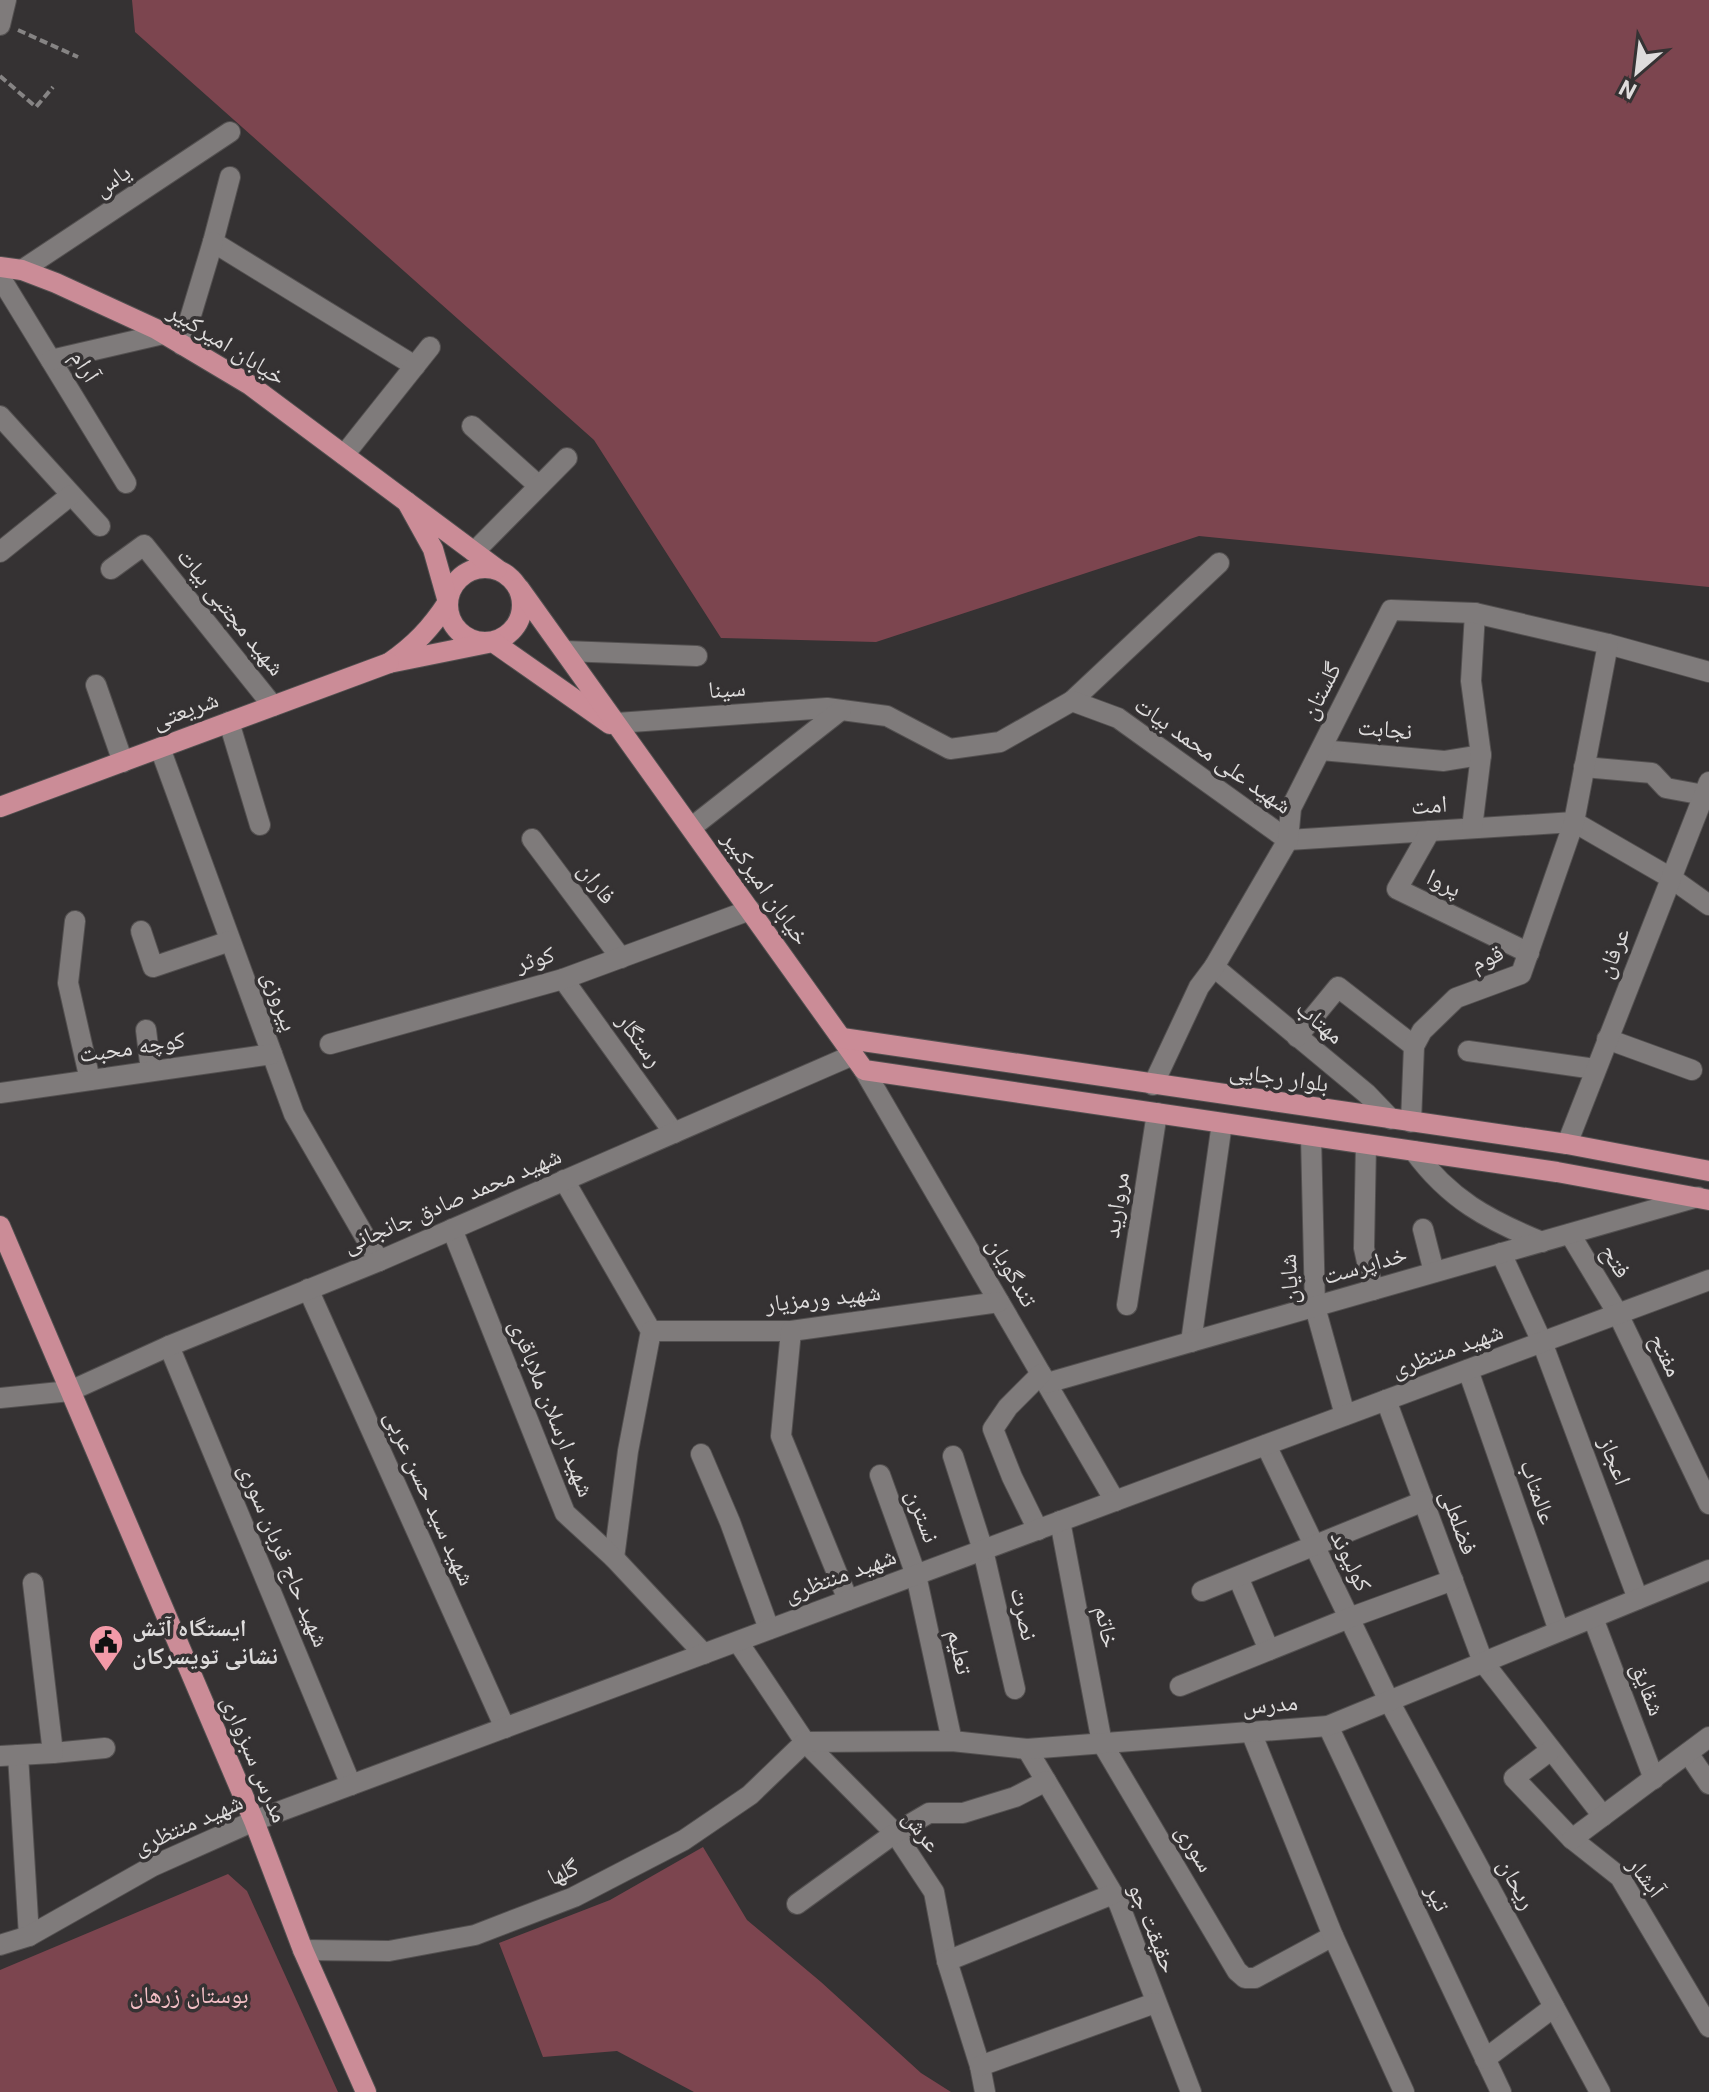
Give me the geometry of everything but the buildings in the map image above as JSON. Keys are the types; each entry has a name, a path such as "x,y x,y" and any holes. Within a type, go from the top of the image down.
{"main road":[{"name":"خیابان امیرکبیر","path":"0,267 22,270 56,283 163,334 250,385 497,569"},
{"path":"407,502 433,549 451,621 464,636 493,642 622,729"},
{"path":"478,568 497,569 519,588 523,607 517,626 510,633 493,642 389,663 413,647 433,626 460,576 478,568"},
{"name":"خیابان امیرکبیر","path":"519,588 853,1054"},
{"name":"شریعتی","path":"0,807 389,663"},
{"path":"853,1054 1157,1113 1605,1180 1704,1198"},
{"name":"بلوار رجایی","path":"853,1054 1153,1085 1567,1144 1709,1171"},
{"path":"1605,1180 1612,1152"},
{"name":"مدرس سبزواری","path":"0,1226 254,1821 303,1950 366,2092"}],"street":[{"path":"1,24 6,0"},
{"name":"یاس","path":"22,270 230,132"},
{"path":"182,345 230,177"},
{"path":"213,242 415,366"},
{"name":"آرام","path":"0,277 126,483"},
{"path":"51,360 163,334"},
{"path":"344,455 430,347"},
{"path":"0,416 100,526"},
{"path":"472,426 539,486"},
{"path":"474,552 567,458"},
{"path":"0,552 71,495"},
{"name":"شهید مجتبی بیات","path":"111,569 144,545 273,706"},
{"path":"692,827 841,710 887,716 950,749 1000,742 1072,701 1219,563"},
{"name":"گلستان","path":"1153,1085 1199,987 1214,967 1288,840 1291,808 1391,610 1475,613 1608,644 1709,672"},
{"path":"1472,828 1481,755 1471,681 1475,613"},
{"path":"1608,644 1574,822 1671,878 1709,905"},
{"path":"565,651 697,656"},
{"path":"96,685 123,762"},
{"name":"شهید علی محمد بیات","path":"1072,701 1118,718 1288,840"},
{"name":"سینا","path":"622,729 827,708 841,710"},
{"path":"229,722 260,825"},
{"name":"پیروزی","path":"160,748 294,1114 379,1261"},
{"name":"نجابت","path":"1321,750 1444,761 1481,755"},
{"path":"1584,767 1652,773 1666,788 1706,789"},
{"name":"عرفان","path":"1567,1144 1706,789"},
{"name":"امت","path":"1288,840 1574,822"},
{"name":"قوم","path":"1414,1046 1422,1031 1456,998 1521,974 1574,822"},
{"name":"پروا","path":"1430,831 1397,889 1529,953"},
{"name":"فاران","path":"532,839 621,958"},
{"name":"کوثر","path":"330,1044 563,979 750,910"},
{"path":"75,921 68,983 90,1080"},
{"path":"141,931 153,967 230,941"},
{"name":"مهتاب","path":"1214,967 1401,1121"},
{"name":"رستگار","path":"563,979 674,1133"},
{"path":"1297,1037 1338,987 1414,1046 1401,1121"},
{"path":"146,1030 151,1071"},
{"path":"1607,1039 1692,1070"},
{"path":"1468,1051 1595,1069"},
{"name":"کوچه محبت","path":"0,1093 272,1054"},
{"name":"شهید محمد صادق جانجانی","path":"0,1398 70,1391 169,1346 379,1261 853,1054"},
{"name":"تندگویان","path":"853,1054 1115,1501"},
{"name":"مروارید","path":"1127,1305 1157,1113"},
{"path":"1191,1342 1222,1123"},
{"name":"شایان","path":"1311,1136 1315,1307 1345,1415"},
{"path":"1366,1144 1364,1248 1373,1290"},
{"path":"1414,1151 1432,1176 1466,1205 1498,1224 1542,1242"},
{"path":"564,1180 651,1331 628,1451 614,1558"},
{"name":"خداپرست","path":"1044,1378 1191,1342 1704,1198"},
{"name":"شهید ارسلان ملاباقری","path":"452,1229 565,1513 614,1558 704,1654"},
{"path":"1423,1229 1434,1272"},
{"name":"فتح","path":"1570,1234 1618,1314"},
{"name":"اعجاز","path":"1501,1253 1542,1342 1638,1599"},
{"name":"شهید منتظری","path":"0,1945 29,1936 153,1866 254,1821 1709,1280"},
{"name":"شهید سید حسن عربی","path":"308,1289 505,1728"},
{"name":"شهید ورمزیار","path":"651,1331 791,1331 999,1302"},
{"name":"مفتح","path":"1618,1314 1709,1504"},
{"path":"791,1331 781,1436 848,1600"},
{"name":"شهید حاج قربان سوری","path":"169,1346 351,1785"},
{"name":"عالمتاب","path":"1468,1370 1559,1631"},
{"path":"1038,1530 993,1429 1008,1407 1044,1378"},
{"name":"فضلعلی","path":"1386,1400 1483,1662 1603,1816"},
{"name":"کولیوند","path":"1266,1445 1389,1701"},
{"path":"701,1454 730,1522 769,1629"},
{"path":"953,1456 983,1550"},
{"name":"نسترن","path":"880,1475 916,1575"},
{"path":"1202,1591 1424,1501"},
{"name":"خاتم","path":"1060,1521 1102,1743"},
{"name":"نصرت","path":"983,1550 1015,1689"},
{"name":"مدرس","path":"805,1742 952,1741 1027,1749 1328,1726 1708,1571"},
{"name":"تعلیم","path":"916,1575 952,1741"},
{"path":"1238,1577 1269,1650"},
{"path":"1180,1686 1453,1580"},
{"path":"33,1583 53,1753"},
{"name":"شقایق","path":"1593,1618 1654,1779"},
{"name":"عرش","path":"738,1642 805,1742 895,1833 934,1892 947,1961 980,2066 985,2092"},
{"name":"ریحان","path":"1389,1701 1600,2092"},
{"name":"تیر","path":"1328,1726 1501,2092"},
{"path":"1251,1732 1333,1936 1404,2092"},
{"path":"1572,1839 1709,1737"},
{"name":"گلها","path":"303,1950 389,1951 475,1935 574,1897 695,1833 750,1795 805,1742"},
{"name":"سوری","path":"1102,1743 1237,1971 1245,1978 1255,1978 1333,1936"},
{"path":"29,1936 9,1755 105,1748"},
{"name":"حقیقت جو","path":"1027,1749 1113,1894 1191,2092"},
{"name":"آبشار","path":"1551,1750 1514,1778 1572,1839 1620,1877 1709,2027"},
{"path":"1688,1753 1709,1784"},
{"path":"797,1904 895,1833 929,1813 963,1813 1015,1797 1046,1781"},
{"path":"947,1961 1113,1894"},
{"path":"980,2066 1155,2003"},
{"path":"1485,2059 1554,2007"}],"path":[{"path":"1,24 78,57"},
{"path":"0,76 36,107 53,87"}],"green space":[{"path":"132,0 1709,0 1709,587 1199,536 876,642 721,638 594,440 135,32"},
{"path":"703,1847 747,1920 921,2073 951,2092 694,2092 617,2051 543,2057 499,1943 610,1900"},
{"name":"بوستان زرهان","path":"228,1874 247,1891 338,2092 0,2092 0,1970"}],"place":[{"name":"ایستگاه آتش نشانی تویسرکان","path":"106,1673"}]}
